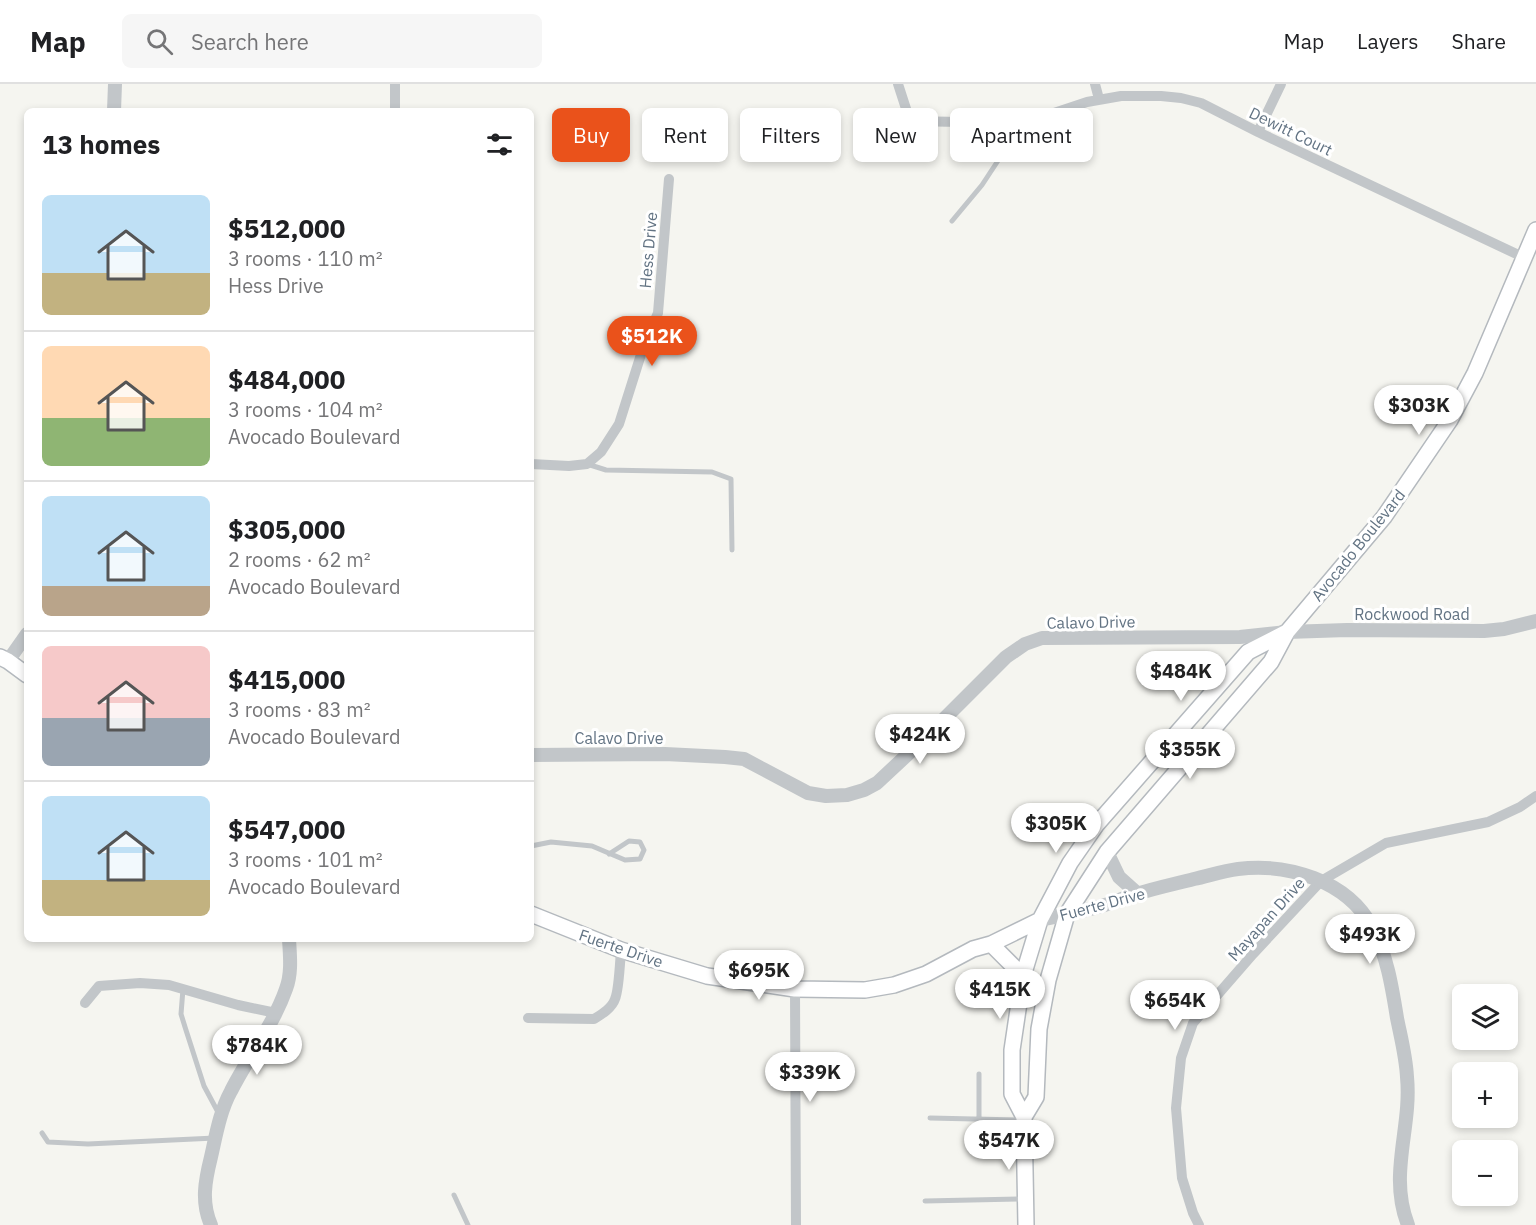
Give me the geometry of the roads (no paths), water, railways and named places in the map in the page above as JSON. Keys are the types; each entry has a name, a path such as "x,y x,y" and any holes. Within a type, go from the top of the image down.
{"main road":[{"name":"Avocado Boulevard","path":"1024,1119 1036,1097 1039,1029 1048,980 1067,914 1107,852 1271,662 1287,632 1384,517 1450,420 1475,374 1536,230"},
{"name":"Avocado Boulevard","path":"1026,1225 1024,1119 1012,1094 1012,1050 1023,976 1040,920 1070,863 1102,818 1248,652 1287,632"},
{"path":"4,659 24,673"},
{"name":"Fuerte Drive","path":"534,915 621,950 707,976 795,989 865,990 894,985 927,974 973,948 991,944 1040,920"},
{"path":"991,944 1023,976"}],"street":[{"path":"114,108 115,84"},
{"path":"395,84 395,108"},
{"name":"Dewitt Court","path":"898,84 910,121 950,122"},
{"path":"1095,84 1100,99"},
{"path":"1258,132 1281,84"},
{"name":"Dewitt Court","path":"1069,108 1100,99 1141,95 1201,103 1525,258"},
{"name":"Hess Drive","path":"588,464 601,452 619,424 644,345 657,313 669,179"},
{"path":"534,464 569,466 588,464"},
{"name":"Rockwood Road","path":"1287,632 1484,631 1504,629 1536,621"},
{"name":"Calavo Drive","path":"534,755 665,754 744,759 808,793 826,796 847,795 877,783 1006,657 1025,644 1042,638 1240,637 1287,632"},
{"path":"4,659 24,637"},
{"name":"Mayapan Drive","path":"1199,1225 1182,1178 1176,1108 1180,1058 1193,1023 1321,881 1386,843 1488,822 1520,807 1536,796"},
{"path":"1107,852 1119,877 1137,894"},
{"name":"Fuerte Drive","path":"1040,920 1094,908 1137,894 1227,871 1255,868 1274,868 1311,876 1336,889 1349,899 1372,926 1389,972 1407,1077 1407,1110 1399,1174 1402,1205 1408,1225"},
{"path":"211,1225 207,1216 205,1188 215,1138 230,1093 276,1013 287,988 291,966 289,942"},
{"path":"528,1018 594,1019 602,1015 616,998 621,950"},
{"path":"85,1003 99,986 140,983 169,985 238,1005 276,1013"},
{"path":"795,989 796,1221"}],"lane":[{"path":"952,221 982,185 997,162"},
{"path":"588,464 606,470 712,472 731,479 732,550"},
{"path":"534,845 551,842 591,846 609,854 625,860 640,859 644,850 640,842 629,841 609,854"},
{"path":"183,989 181,1014 204,1086 221,1118"},
{"path":"979,1074 979,1118"},
{"path":"930,1118 1024,1119"},
{"path":"42,1133 48,1142 88,1144 215,1138"},
{"path":"454,1195 468,1225"},
{"path":"925,1201 1025,1199"}]}
